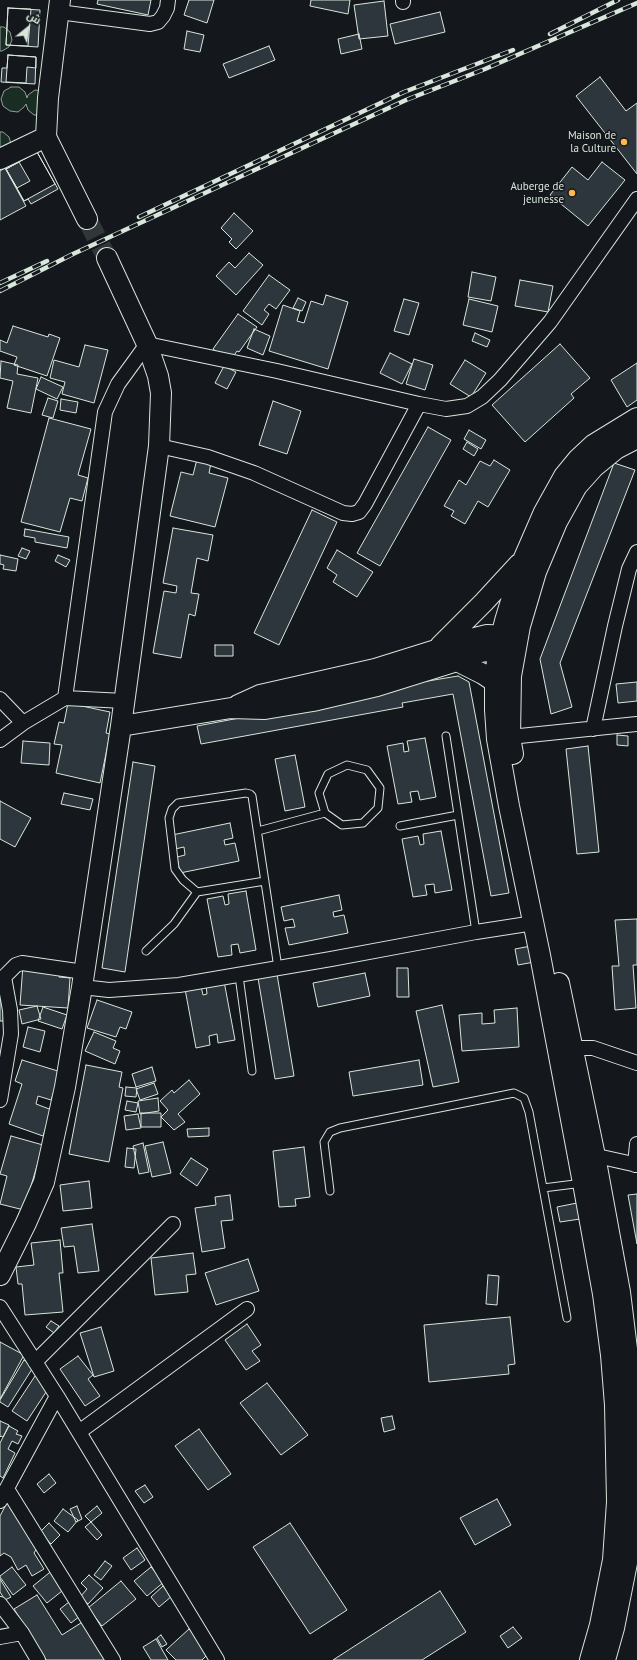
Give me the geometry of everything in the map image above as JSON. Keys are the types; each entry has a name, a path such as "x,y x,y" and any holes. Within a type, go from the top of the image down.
{"main road":[{"path":"59,6 48,98 46,137 87,219"},
{"path":"0,159 46,137"},
{"path":"0,1274 6,1250 44,1182 65,1087 83,980 121,726 159,446 162,393 158,376 148,344 107,258"},
{"path":"605,1660 617,1502 615,1404 611,1355 603,1294 583,1183 586,1153 573,1048 526,826 510,737 508,642 524,558 544,512 564,476 573,464 593,445 637,418"},
{"path":"590,1660 607,1626 627,1563 632,1504 633,1381 620,1292 586,1153 508,806 497,739 495,710 496,682 508,642 556,522 576,486 594,467 616,449 637,438"},
{"path":"435,650 484,602 524,558"},
{"path":"231,708 260,695 375,669 471,639 487,636 508,642"},
{"path":"121,726 231,708 265,709 313,701 377,686 457,661 508,642"},
{"path":"457,661 484,674 496,682"}],"street":[{"path":"59,6 150,24 158,22 163,16 167,8 168,0"},
{"path":"65,698 105,412 118,384 148,344 277,371 419,404 446,409 467,406 482,397 500,380 550,322 637,199"},
{"path":"159,446 208,457 254,472 343,513 352,514 359,512 365,504 419,404"},
{"path":"593,728 615,626 629,570 637,552"},
{"path":"0,740 23,723 65,698 124,701"},
{"path":"0,699 23,723"},
{"path":"510,737 637,724"},
{"path":"0,1100 11,1034 10,1010 2,978 22,963 83,980 108,990 147,988 239,976 476,932 534,923"},
{"path":"573,1048 593,1048 637,1063"},
{"path":"586,1153 636,1165 637,1144"},
{"path":"35,1362 173,1224"},
{"path":"0,1307 57,1396 217,1660"},
{"path":"79,1432 247,1309"},
{"path":"57,1396 3,1495 113,1660"},
{"path":"0,1604 22,1633 38,1660"},
{"path":"0,1638 22,1633"}],"lane":[{"path":"446,736 476,932"},
{"path":"347,765 367,770 380,788 378,808 363,824 342,825 325,813 319,793 328,774 347,765"},
{"path":"197,892 183,880 175,869 170,818 172,809 178,803 246,793 252,796 278,968"},
{"path":"258,831 325,813"},
{"path":"400,826 458,815"},
{"path":"146,951 174,924 197,892 265,881"},
{"path":"239,976 252,1071"},
{"path":"330,1191 324,1142 330,1132 340,1128 514,1093 524,1098 529,1112 568,1318"},
{"path":"543,1188 583,1183"}],"green space":[{"path":"0,27 4,27 10,32 12,40 9,47 2,51 0,51"},
{"path":"11,87 19,87 25,92 27,98 28,95 35,90 43,91 42,115 34,115 28,110 26,104 18,112 10,111 3,106 1,99 4,91"},
{"path":"0,132 3,132 9,137 11,144 0,156"}],"building":[{"path":"98,0 151,0 148,15 97,4"},
{"path":"189,0 214,0 207,23 184,15"},
{"path":"311,0 350,0 348,14 310,6"},
{"path":"384,1 388,36 359,39 354,5"},
{"path":"8,8 31,9 28,46 6,45"},
{"path":"8,8 40,10 38,47 6,45"},
{"path":"440,12 445,32 395,44 390,24"},
{"path":"187,31 204,35 200,52 184,49"},
{"path":"359,34 362,49 341,54 338,39"},
{"path":"269,46 275,60 229,78 223,64"},
{"path":"8,55 36,57 36,68 27,67 26,83 6,82"},
{"path":"8,55 36,57 35,84 1,82 2,68 7,68"},
{"name":"Maison de la Culture","path":"600,77 626,111 637,103 637,174 576,96"},
{"path":"37,152 55,184 24,201 6,169"},
{"path":"37,152 58,189 31,204 28,199 24,201 6,169"},
{"path":"19,162 30,181 17,188 6,169"},
{"path":"602,162 625,180 588,226 550,195 572,167 588,180"},
{"path":"5,168 26,206 0,220 0,171"},
{"path":"234,213 253,231 236,249 229,242 232,239 221,228"},
{"path":"249,253 263,265 236,295 216,276 229,262 235,268"},
{"path":"472,272 496,277 491,301 468,297"},
{"path":"269,275 290,290 276,309 269,304 264,310 269,314 262,325 243,311"},
{"path":"520,280 553,286 548,312 515,306"},
{"path":"326,295 348,302 328,369 269,351 283,305 300,311 297,321 304,323 311,301 323,305"},
{"path":"298,298 306,302 302,311 293,308"},
{"path":"404,299 419,303 409,335 394,331"},
{"path":"469,299 498,306 492,332 463,325"},
{"path":"238,314 257,327 239,352 237,351 230,361 213,349"},
{"path":"13,326 48,337 49,334 60,338 47,376 14,365 17,357 0,351 0,340 7,343"},
{"path":"254,329 270,336 263,355 247,348"},
{"path":"475,333 490,340 487,347 472,341"},
{"path":"560,344 590,378 571,394 574,398 525,442 492,405"},
{"path":"85,345 108,350 94,403 62,394 65,382 50,378 54,360 79,367"},
{"path":"390,353 412,364 402,384 380,373"},
{"path":"414,359 433,365 425,390 406,384"},
{"path":"465,360 486,373 471,397 450,384"},
{"path":"1,361 18,365 17,374 38,378 31,413 7,408 13,381 0,378"},
{"path":"637,363 637,400 627,407 611,380"},
{"path":"224,366 236,372 227,389 215,383"},
{"path":"41,377 63,387 57,399 36,389"},
{"path":"48,398 58,401 53,418 42,415"},
{"path":"61,399 78,402 76,413 60,410"},
{"path":"273,401 301,411 287,454 259,445"},
{"path":"49,418 91,429 78,475 88,478 82,501 70,498 60,532 21,522"},
{"path":"428,427 451,440 380,566 357,553"},
{"path":"469,430 486,440 481,449 464,439"},
{"path":"467,442 478,449 474,456 463,449"},
{"path":"197,459 211,463 209,473 228,478 215,527 170,516 181,472 193,475"},
{"path":"494,460 510,470 488,507 478,501 465,524 451,516 454,511 444,506 459,480 466,485 480,461 490,466"},
{"path":"614,463 635,470 560,663 572,707 551,714 540,659"},
{"path":"312,510 337,522 279,645 254,633"},
{"path":"173,528 213,535 208,561 197,558 191,593 199,594 195,616 189,614 181,658 153,653 164,591 176,593 177,586 163,583"},
{"path":"25,529 69,537 67,548 35,542 35,538 24,536"},
{"path":"22,548 30,551 26,559 18,556"},
{"path":"337,550 373,572 357,597 333,582 337,575 327,568"},
{"path":"0,555 18,559 16,571 3,569 4,565 0,564"},
{"path":"58,555 70,560 66,567 55,561"},
{"path":"215,645 233,645 233,656 215,656"},
{"path":"458,676 469,682 509,893 491,896 453,694 402,703 403,707 201,744 197,726 404,687 404,685"},
{"path":"637,682 637,701 618,703 616,684"},
{"path":"68,703 110,712 106,733 110,734 100,783 56,773 62,745 54,744 59,722 64,723"},
{"path":"617,735 628,736 628,746 617,745"},
{"path":"425,738 436,797 420,800 418,791 410,792 412,802 398,804 387,746 403,743 404,752 409,751 407,741"},
{"path":"23,741 50,743 49,765 21,763"},
{"path":"588,746 599,852 577,854 566,749"},
{"path":"295,755 305,807 285,811 275,759"},
{"path":"133,762 155,766 125,972 102,968"},
{"path":"64,793 93,799 90,810 61,804"},
{"path":"0,801 31,818 15,847 0,839"},
{"path":"230,823 233,838 224,840 225,845 235,843 239,861 180,873 177,857 185,855 184,847 175,849 172,835"},
{"path":"441,831 452,890 435,893 434,884 425,885 427,895 413,897 402,839 418,836 420,845 424,844 423,834"},
{"path":"246,891 256,950 240,953 238,944 231,945 232,955 218,957 207,899 223,896 225,905 229,904 228,894"},
{"path":"339,895 342,910 333,912 334,917 344,915 348,933 289,945 285,928 295,927 293,919 284,921 281,907"},
{"path":"637,919 637,965 633,965 636,1008 615,1010 612,966 619,966 615,920"},
{"path":"531,946 534,962 518,965 515,949"},
{"path":"23,965 60,968 59,977 70,978 68,1008 20,1005"},
{"path":"397,968 408,968 409,997 397,997"},
{"path":"365,973 370,996 318,1007 313,983"},
{"path":"277,974 294,1076 275,1079 258,978"},
{"path":"224,981 235,1040 218,1043 217,1034 209,1036 210,1045 196,1048 185,989 201,986 203,995 207,994 206,985"},
{"path":"0,989 4,1011 3,1021 0,1021"},
{"path":"97,1000 132,1012 126,1029 120,1027 116,1037 87,1028"},
{"path":"442,1005 459,1082 433,1087 416,1011"},
{"path":"37,1006 41,1019 22,1024 19,1010"},
{"path":"43,1007 67,1015 62,1029 38,1021"},
{"path":"517,1008 519,1047 462,1051 459,1015 482,1013 482,1024 495,1023 494,1010"},
{"path":"28,1027 45,1031 40,1052 23,1047"},
{"path":"94,1032 116,1041 113,1048 120,1051 115,1064 85,1051"},
{"path":"22,1060 61,1072 51,1100 38,1096 36,1104 52,1110 43,1136 9,1124 22,1084 15,1081"},
{"path":"419,1060 423,1085 353,1096 349,1072"},
{"path":"86,1065 122,1072 119,1087 123,1088 109,1162 69,1154"},
{"path":"152,1067 156,1081 136,1087 132,1074"},
{"path":"189,1080 200,1094 178,1114 185,1122 174,1130 161,1117 168,1110 160,1101 172,1090 174,1093"},
{"path":"154,1083 158,1094 140,1100 136,1089"},
{"path":"126,1087 137,1088 136,1097 125,1096"},
{"path":"158,1098 159,1111 140,1114 138,1101"},
{"path":"127,1101 138,1103 136,1112 125,1110"},
{"path":"141,1113 161,1113 161,1127 141,1127"},
{"path":"138,1114 141,1128 126,1130 124,1116"},
{"path":"209,1128 209,1136 188,1137 187,1129"},
{"path":"11,1136 43,1145 24,1210 0,1204 7,1176 0,1174"},
{"path":"163,1142 171,1173 152,1177 145,1146"},
{"path":"143,1143 149,1172 139,1174 133,1146"},
{"path":"304,1147 310,1197 295,1199 296,1206 279,1207 273,1151"},
{"path":"127,1148 136,1149 134,1168 125,1167"},
{"path":"191,1158 208,1169 197,1186 180,1174"},
{"path":"89,1181 92,1208 63,1211 60,1185"},
{"path":"637,1194 637,1244 628,1195"},
{"path":"230,1195 233,1220 221,1221 225,1248 202,1252 195,1208 216,1205 215,1197"},
{"path":"577,1203 580,1219 560,1222 557,1207"},
{"path":"92,1224 99,1271 78,1273 74,1246 64,1247 61,1228"},
{"path":"60,1240 63,1273 59,1273 63,1312 25,1315 22,1284 18,1284 16,1267 34,1265 31,1243"},
{"path":"193,1253 196,1274 186,1275 188,1292 155,1295 151,1258"},
{"path":"248,1259 259,1291 216,1305 205,1273"},
{"path":"488,1275 499,1276 497,1305 486,1304"},
{"path":"510,1317 515,1364 508,1365 509,1374 429,1382 424,1325"},
{"path":"51,1321 59,1326 54,1333 46,1327"},
{"path":"247,1324 261,1345 252,1351 260,1361 246,1370 225,1340"},
{"path":"101,1327 114,1371 94,1377 80,1333"},
{"path":"0,1342 24,1355 0,1399"},
{"path":"78,1356 93,1375 88,1379 100,1396 85,1406 60,1369"},
{"path":"24,1360 34,1366 8,1407 0,1402 0,1400"},
{"path":"37,1373 52,1383 27,1421 12,1411"},
{"path":"267,1383 308,1435 281,1455 240,1403"},
{"path":"392,1416 395,1429 384,1432 381,1418"},
{"path":"0,1421 9,1425 3,1437 0,1437"},
{"path":"9,1426 18,1431 16,1434 22,1436 18,1444 12,1441 8,1449 15,1453 3,1478 0,1476 0,1443"},
{"path":"199,1429 231,1474 208,1490 175,1446"},
{"path":"49,1474 56,1483 44,1493 37,1484"},
{"path":"145,1485 153,1497 144,1503 135,1491"},
{"path":"10,1497 39,1545 34,1553 44,1569 32,1576 26,1565 18,1570 11,1557 4,1553 0,1556 0,1516"},
{"path":"497,1499 511,1525 475,1545 460,1518"},
{"path":"77,1506 82,1519 76,1522 70,1509"},
{"path":"97,1506 102,1513 91,1522 85,1516"},
{"path":"63,1509 78,1520 68,1532 54,1521"},
{"path":"91,1522 102,1535 97,1540 85,1527"},
{"path":"49,1523 60,1535 51,1544 40,1532"},
{"path":"290,1523 347,1610 310,1634 253,1547"},
{"path":"137,1548 145,1560 131,1570 123,1558"},
{"path":"105,1561 112,1566 101,1580 94,1575"},
{"path":"12,1567 26,1585 13,1595 0,1577"},
{"path":"151,1567 164,1582 147,1596 134,1581"},
{"path":"54,1569 67,1587 47,1603 33,1586"},
{"path":"89,1575 103,1588 88,1604 80,1597 87,1589 81,1583"},
{"path":"0,1579 11,1597 5,1600 0,1592"},
{"path":"121,1581 136,1599 102,1626 88,1608"},
{"path":"163,1586 172,1596 159,1607 151,1597"},
{"path":"440,1591 466,1632 422,1660 333,1660"},
{"path":"37,1595 62,1635 84,1621 109,1660 46,1660 14,1609"},
{"path":"69,1602 80,1616 71,1623 60,1609"},
{"path":"513,1627 522,1638 508,1648 500,1636"},
{"path":"189,1629 210,1652 202,1660 176,1660 166,1650"},
{"path":"161,1635 167,1644 162,1647 157,1638"},
{"path":"156,1639 168,1660 151,1660 143,1647"}],"tunnel":[{"path":"87,219 107,258"}],"railway":[{"path":"550,34 618,0"},
{"path":"0,291 73,254 406,100 485,69 637,3"},
{"path":"139,217 404,92 513,50"},
{"path":"0,283 47,261"}],"place":[{"name":"Maison de la Culture","path":"624,142"},
{"name":"Auberge de jeunesse","path":"572,193"}]}
